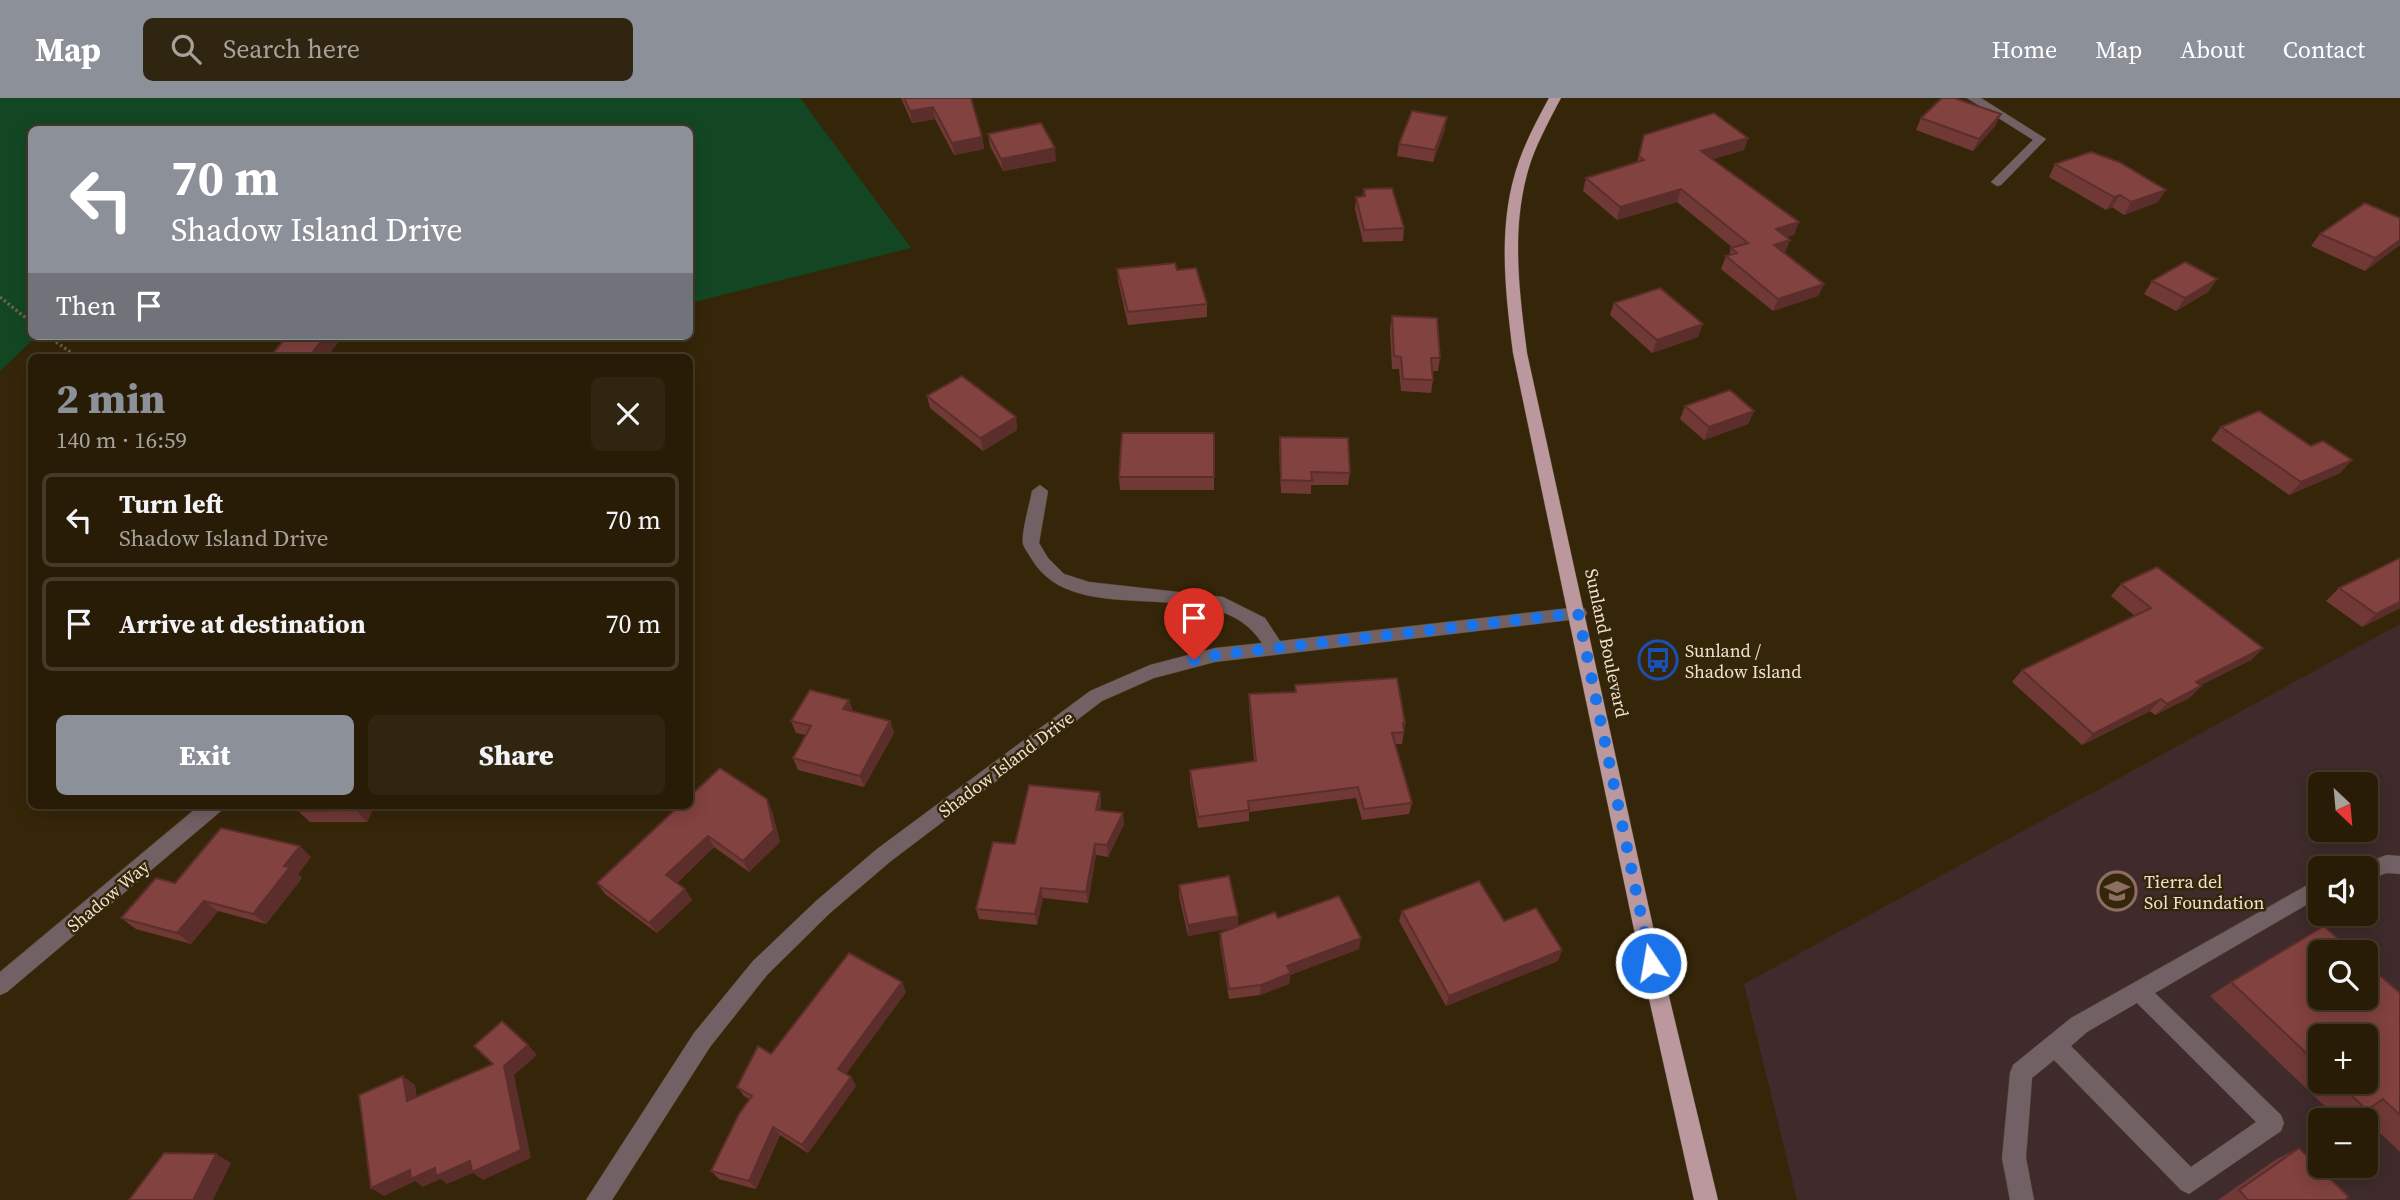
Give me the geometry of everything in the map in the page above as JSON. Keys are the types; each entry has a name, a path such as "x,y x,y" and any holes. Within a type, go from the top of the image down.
{"main road":[{"name":"Sunland Boulevard","path":"1555,98 1524,163 1517,192 1510,262 1520,353 1578,613 1651,963 1706,1200"}],"street":[{"path":"1973,98 2040,139 1997,182"},
{"path":"1040,491 1031,543 1042,562 1058,578 1088,589 1223,603 1259,623 1275,648"},
{"name":"Shadow Island Drive","path":"598,1200 702,1040 760,968 884,855 1096,696 1150,672 1216,655 1578,613"},
{"name":"Shadow Way","path":"0,985 209,809"},
{"path":"2378,867 2387,864 2400,865"},
{"path":"2022,1200 2014,1158 2021,1073 2079,1025 2308,894"},
{"path":"2055,1045 2189,1182 2273,1123 2139,990"}],"path":[{"path":"0,297 28,320"},
{"path":"54,340 73,354"}],"shaded area":[{"name":"Tierra del Sol Foundation","path":"2400,624 2400,1200 1797,1200 1744,984"}],"green space":[{"path":"0,98 800,98 911,248 693,302 693,126 28,126 28,340 33,340 0,371"}],"building":[{"path":"904,98 971,98 982,137 952,143 933,107 910,111"},
{"path":"1942,98 1954,98 2001,114 1979,139 1921,118"},
{"path":"1412,111 1447,117 1435,150 1399,144"},
{"path":"1714,113 1748,138 1701,151 1799,222 1776,229 1790,240 1774,245 1824,284 1778,299 1726,256 1737,253 1731,248 1748,243 1681,189 1620,207 1586,178 1644,160 1639,156 1644,135"},
{"path":"1041,123 1055,148 1001,159 988,134"},
{"path":"2091,152 2119,162 2166,190 2131,202 2120,195 2114,197 2055,164"},
{"path":"1392,188 1404,228 1364,230 1356,197 1365,196 1364,189"},
{"path":"2365,203 2400,218 2400,240 2375,258 2320,234"},
{"path":"2185,262 2217,279 2185,298 2152,281"},
{"path":"1175,263 1177,270 1196,268 1207,304 1128,312 1117,269"},
{"path":"1660,288 1703,324 1657,340 1614,303"},
{"path":"1392,316 1437,318 1440,358 1431,358 1433,380 1403,379 1401,357 1394,356"},
{"path":"284,340 322,340 311,354 272,354"},
{"path":"962,376 1016,417 980,438 927,396"},
{"path":"1730,390 1754,411 1709,427 1685,406"},
{"path":"2259,411 2311,446 2323,441 2352,460 2301,482 2221,427"},
{"path":"1122,433 1214,433 1214,477 1119,477"},
{"path":"1280,437 1348,438 1350,473 1311,472 1312,481 1281,480"},
{"path":"2400,558 2400,602 2376,614 2339,588"},
{"path":"2157,567 2263,648 2196,682 2201,686 2167,704 2161,699 2093,734 2022,670 2151,608 2121,584"},
{"path":"1397,678 1405,723 1404,732 1392,733 1412,803 1364,809 1358,787 1248,801 1249,810 1198,817 1190,770 1256,761 1249,694 1296,692 1295,685"},
{"path":"810,690 849,700 843,709 890,721 860,776 793,758 811,726 791,721"},
{"path":"720,768 767,799 774,830 743,861 708,836 666,875 685,889 649,923 597,883 676,809 693,809 693,793"},
{"path":"1029,785 1100,792 1096,810 1123,813 1107,845 1095,844 1086,892 1041,888 1035,914 976,909 993,842 1015,844"},
{"path":"299,809 357,809 356,810 298,811"},
{"path":"221,828 300,846 284,866 290,867 253,914 204,901 177,933 121,918 156,878 175,883"},
{"path":"1229,876 1238,916 1188,925 1179,885"},
{"path":"1479,881 1504,921 1536,908 1562,950 1449,996 1402,911"},
{"path":"1339,896 1361,938 1287,966 1291,973 1261,985 1229,989 1220,933 1275,912 1278,918"},
{"path":"2324,926 2340,940 2308,940 2308,1010 2378,1010 2378,974 2400,993 2400,1115 2383,1099 2370,1108 2365,1108 2350,1094 2378,1094 2378,1024 2308,1024 2308,1055 2231,982"},
{"path":"849,953 902,982 838,1069 851,1077 802,1145 773,1127 749,1181 711,1171 739,1114 752,1096 737,1087 758,1046 771,1054"},
{"path":"502,1021 528,1045 504,1066 521,1150 472,1172 470,1161 436,1176 435,1168 411,1179 410,1170 371,1188 359,1095 403,1076 407,1101 493,1064 474,1046"},
{"path":"2299,1148 2308,1157 2308,1178 2330,1178 2349,1197 2345,1200 2248,1200 2239,1190"},
{"path":"164,1153 216,1154 193,1200 129,1200"}],"place":[{"name":"Sunland / Shadow Island","path":"1658,660"},
{"name":"Tierra del Sol Foundation","path":"2117,891"}],"route":[{"path":"1194,660 1216,655 1578,613 1651,963"}]}
